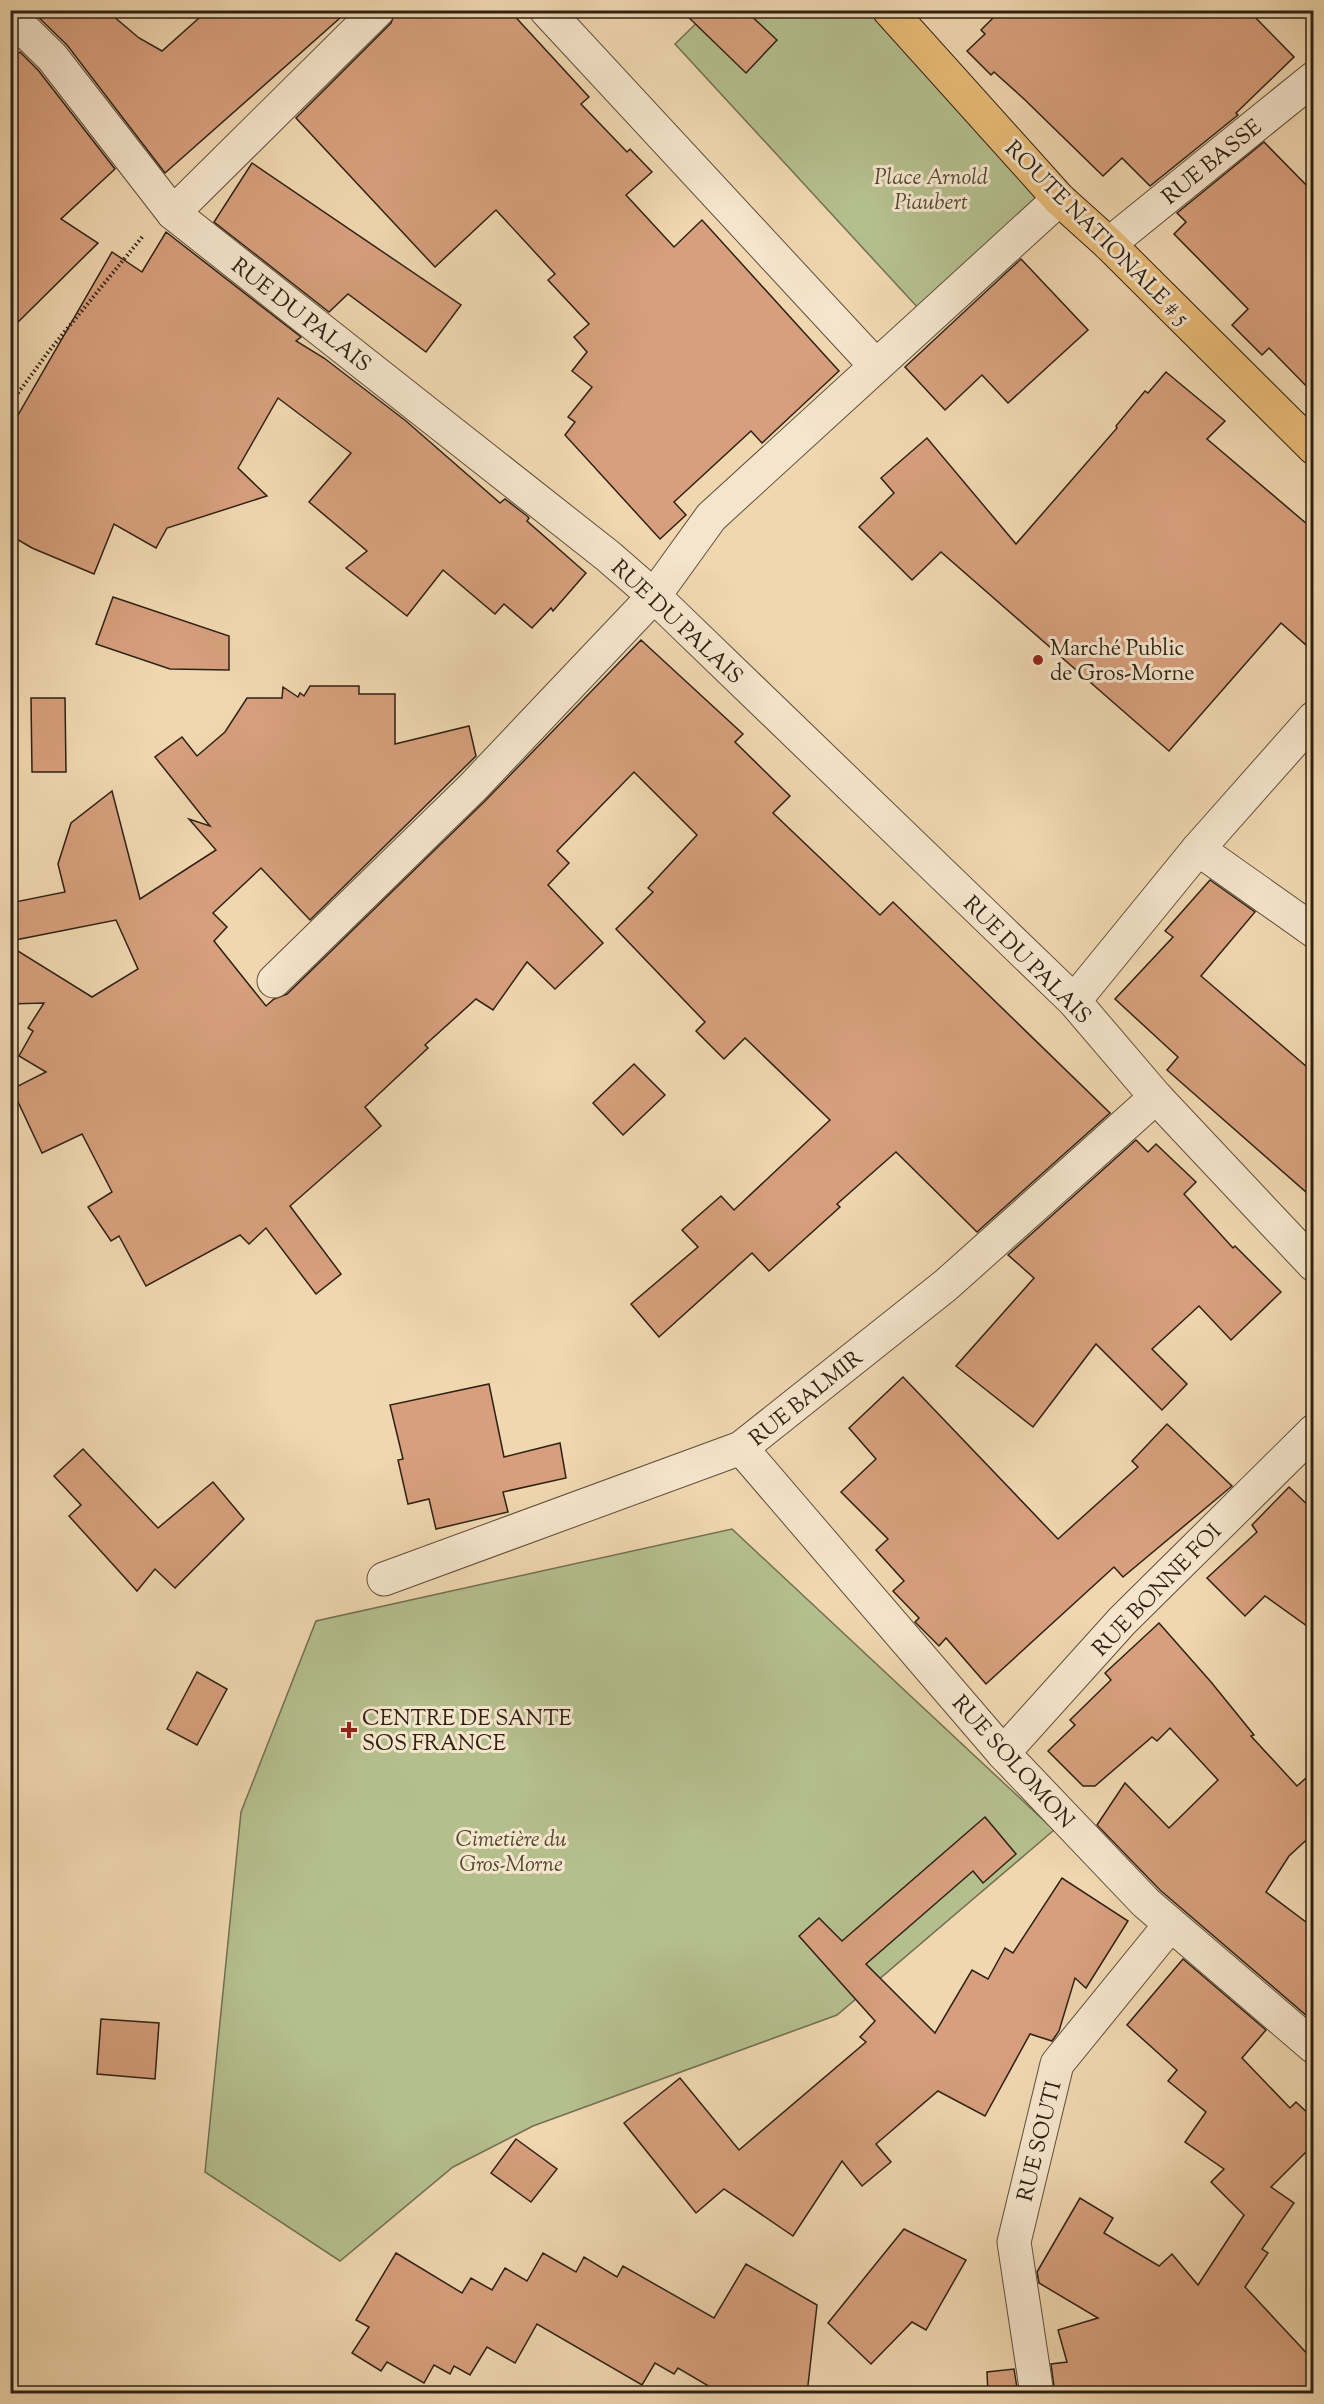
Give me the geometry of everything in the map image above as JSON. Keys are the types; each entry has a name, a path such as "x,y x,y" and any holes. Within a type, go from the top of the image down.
{"main road":[{"name":"ROUTE NATIONALE # 5","path":"889,10 1059,199 1109,244 1314,448"}],"street":[{"path":"173,213 378,10"},
{"path":"546,10 876,366"},
{"name":"RUE DU PALAIS","path":"10,16 52,57 173,213 608,556 654,596 1074,1001 1156,1097 1314,1265"},
{"name":"RUE BASSE","path":"1109,244 1314,78"},
{"path":"274,981 473,787 654,596 711,517 1059,199"},
{"path":"1074,1001 1198,849 1314,718"},
{"path":"1198,849 1314,931"},
{"name":"RUE BALMIR","path":"384,1579 741,1448 946,1285 1156,1097"},
{"name":"RUE BONNE FOI","path":"1003,1753 1122,1621 1314,1431"},
{"name":"RUE SOLOMON","path":"741,1448 1003,1753 1146,1903 1314,2047"},
{"name":"RUE SOUTI","path":"1037,2394 1014,2242 1057,2064 1170,1925"}],"path":[{"path":"10,404 49,351 137,241 173,213"},
{"path":"10,2385 21,2394"}],"green space":[{"name":"Place Arnold Piaubert","path":"709,11 886,11 1067,200 931,322 675,44"},
{"name":"Cimetière du Gros-Morne","path":"732,1529 1054,1830 837,2015 533,2126 453,2167 340,2261 205,2172 241,1812 316,1621"}],"building":[{"path":"31,10 106,10 139,38 162,51 208,10 349,10 165,173 67,45"},
{"path":"396,10 509,10 589,97 581,104 627,152 630,149 652,172 626,195 674,247 702,220 839,371 762,443 751,431 674,502 686,515 660,539 565,435 575,422 568,417 592,387 572,371 587,352 574,337 589,324 548,280 555,274 496,210 435,267 296,118 391,23"},
{"path":"681,10 745,10 777,40 746,73"},
{"path":"1001,10 1248,10 1294,57 1236,113 1238,115 1150,186 1122,158 1103,176 1024,99 994,72 991,75 967,51 985,34 981,30"},
{"path":"20,52 38,70 115,169 61,219 98,243 10,330 10,61"},
{"path":"1264,142 1314,193 1314,394 1269,348 1262,355 1232,325 1248,309 1174,234 1186,222 1177,213"},
{"path":"252,163 461,305 426,352 348,294 329,312 214,222"},
{"path":"166,232 301,337 296,341 324,358 406,421 500,503 505,499 527,516 529,518 527,521 586,573 553,611 551,608 532,628 504,604 495,614 443,570 407,616 346,568 367,551 309,502 351,453 278,398 238,468 267,496 167,528 156,548 114,524 94,574 32,548 10,535 10,429 112,252 142,272"},
{"path":"1021,259 1088,330 1008,403 982,375 945,410 905,367"},
{"path":"1166,372 1225,421 1207,439 1314,530 1314,652 1281,623 1169,751 941,552 912,580 859,527 894,493 881,478 927,438 1016,544 1117,428 1116,426 1145,391 1148,393"},
{"path":"113,597 229,636 229,670 170,669 96,644"},
{"path":"641,640 743,734 735,742 790,796 773,813 880,915 893,902 1110,1113 977,1232 896,1152 837,1204 840,1207 769,1271 752,1253 659,1337 631,1304 698,1247 682,1230 721,1196 734,1210 830,1120 745,1038 724,1059 696,1031 705,1022 616,929 653,892 648,888 697,835 634,772 557,851 569,863 548,885 603,943 555,989 527,962 493,1010 476,999 425,1045 428,1048 365,1107 381,1126 290,1206 341,1274 316,1294 266,1228 249,1244 240,1235 146,1286 119,1236 111,1241 88,1207 112,1192 82,1134 42,1153 12,1089 46,1072 19,1056 33,1031 28,1028 44,1003 10,1004 10,946 92,997 138,969 116,920 10,941 10,903 65,892 58,864 71,823 112,791 140,899 216,850 189,819 210,826 155,757 182,737 197,756 225,732 247,698 282,698 283,687 298,697 300,693 304,696 310,686 359,686 359,694 395,694 395,744 469,726 476,756 310,920 261,868 213,913 227,927 214,941 266,1006 274,999 287,994 486,800"},
{"path":"31,698 65,698 66,772 32,772"},
{"path":"1210,880 1255,912 1201,976 1314,1073 1314,1199 1167,1070 1178,1057 1115,999 1173,937 1165,931"},
{"path":"634,1064 665,1095 623,1135 593,1103"},
{"path":"1136,1140 1148,1152 1156,1144 1196,1182 1184,1194 1233,1248 1235,1246 1281,1292 1231,1340 1199,1306 1152,1349 1187,1384 1162,1410 1096,1344 1033,1427 956,1366 1034,1278 1008,1255"},
{"path":"903,1377 1058,1539 1138,1467 1132,1461 1167,1424 1232,1486 1123,1577 1114,1567 986,1684 946,1638 939,1646 915,1622 919,1618 893,1591 904,1581 876,1550 888,1539 841,1492 876,1459 849,1428"},
{"path":"489,1384 504,1457 560,1443 566,1478 503,1492 508,1512 436,1529 429,1499 408,1504 398,1460 403,1459 390,1405"},
{"path":"83,1449 158,1528 213,1482 244,1519 175,1588 155,1569 137,1591 69,1516 81,1505 54,1476"},
{"path":"1289,1487 1314,1511 1314,1631 1265,1596 1245,1616 1207,1578 1257,1532 1252,1525"},
{"path":"1159,1623 1254,1735 1251,1736 1297,1786 1314,1771 1314,1833 1289,1856 1266,1892 1314,1928 1314,2022 1160,1890 1097,1825 1125,1783 1169,1828 1218,1780 1170,1728 1157,1741 1152,1737 1095,1786 1083,1786 1048,1751 1075,1725 1070,1720 1111,1680 1105,1673"},
{"path":"197,1672 227,1689 197,1745 167,1729"},
{"path":"985,1817 1016,1854 983,1883 973,1871 866,1964 935,2033 972,1970 988,1979 1005,1948 1013,1953 1062,1878 1128,1921 1086,1988 1075,1978 1059,2031 1052,2041 1030,2034 985,2116 938,2091 876,2144 891,2162 862,2186 842,2161 793,2236 724,2189 696,2213 624,2123 680,2078 739,2150 866,2042 860,2037 875,2021 799,1936 819,1918 842,1941"},
{"path":"1183,1959 1266,2030 1242,2058 1290,2108 1296,2102 1314,2119 1314,2144 1271,2187 1294,2203 1262,2249 1268,2253 1245,2287 1314,2361 1314,2394 1055,2394 1051,2364 1067,2362 1058,2330 1098,2318 1039,2283 1037,2272 1080,2198 1113,2218 1104,2233 1159,2266 1172,2254 1198,2285 1244,2215 1211,2182 1224,2169 1185,2142 1206,2112 1168,2081 1177,2070 1127,2025"},
{"path":"101,2019 159,2023 155,2079 97,2074"},
{"path":"516,2139 557,2169 531,2202 491,2173"},
{"path":"904,2229 966,2260 926,2330 912,2322 871,2364 828,2323"},
{"path":"396,2253 462,2293 471,2278 492,2290 505,2268 527,2281 543,2253 576,2272 584,2257 617,2277 623,2266 714,2318 746,2264 817,2305 807,2394 722,2394 678,2368 674,2374 655,2363 642,2385 537,2324 515,2363 487,2347 470,2375 454,2366 450,2374 434,2365 424,2383 387,2362 381,2371 352,2353 369,2327 356,2320"},
{"path":"1014,2369 1018,2394 988,2394 987,2372"}],"place":[{"name":"Marché Public de Gros-Morne","path":"1038,660"},
{"name":"CENTRE DE SANTE SOS FRANCE","path":"349,1730"}]}
